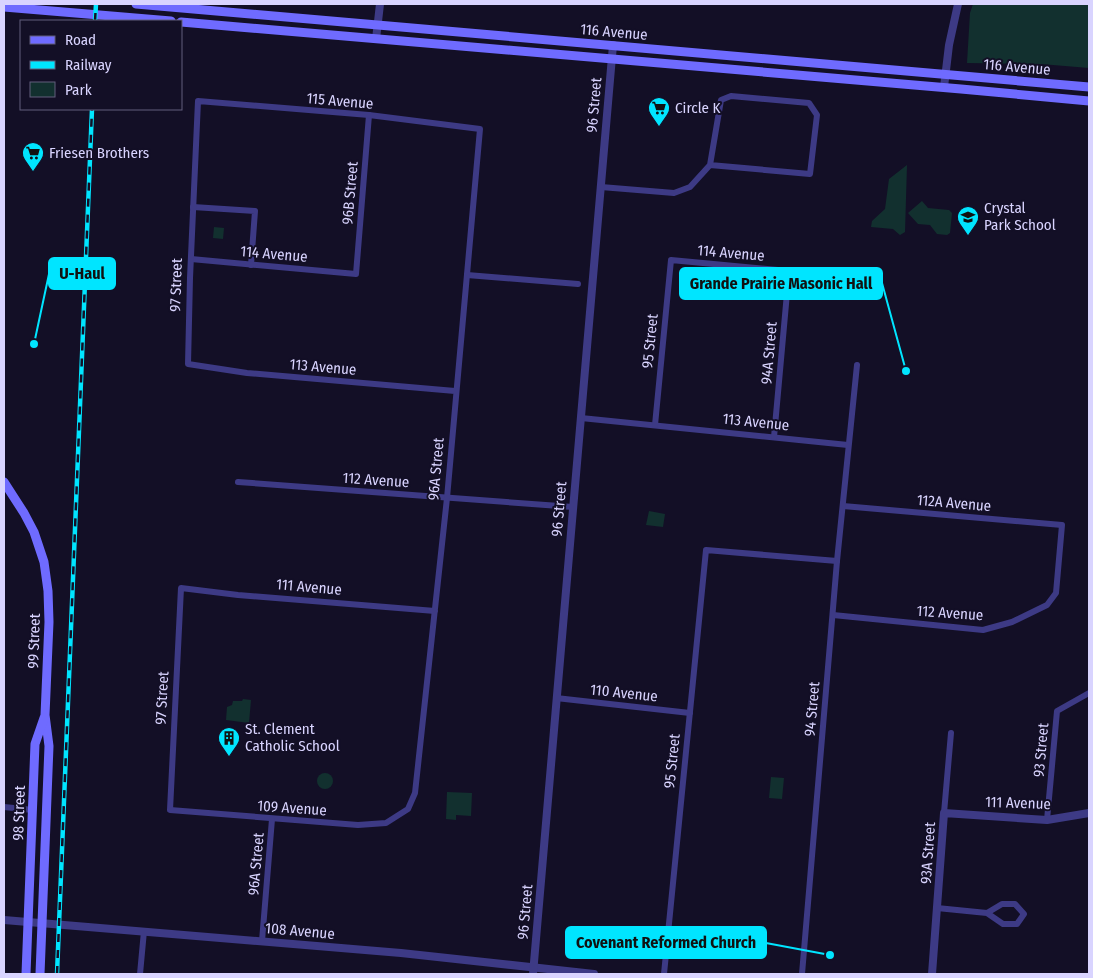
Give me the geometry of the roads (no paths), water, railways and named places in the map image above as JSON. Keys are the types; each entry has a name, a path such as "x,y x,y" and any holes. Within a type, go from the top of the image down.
{"main road":[{"name":"116 Avenue","path":"136,4 1089,87"},
{"path":"4,7 74,8 164,20"},
{"name":"116 Avenue","path":"182,22 1089,101"},
{"name":"99 Street","path":"4,482 28,519 34,532 44,562 48,591 49,622 44,715 49,746 46,810"},
{"name":"98 Street","path":"26,974 35,744 44,715"},
{"name":"98 Street","path":"40,974 46,810"}],"street":[{"path":"376,38 380,4"},
{"path":"944,87 952,28 958,4"},
{"name":"96 Street","path":"533,971 613,45"},
{"path":"600,187 674,193 690,187 710,164 721,100 731,96 809,103 818,115 810,174 710,164"},
{"name":"115 Avenue","path":"198,102 369,115 480,129"},
{"name":"97 Street","path":"188,364 198,102"},
{"name":"96B Street","path":"356,274 369,115"},
{"name":"96A Street","path":"408,809 416,793 447,498 455,391 480,129"},
{"path":"193,207 255,212 250,265"},
{"name":"114 Avenue","path":"191,259 356,274"},
{"name":"114 Avenue","path":"671,260 789,272"},
{"name":"95 Street","path":"655,425 671,260"},
{"name":"94A Street","path":"774,437 789,272"},
{"path":"467,275 578,284"},
{"name":"113 Avenue","path":"188,364 247,373 455,391"},
{"path":"848,445 857,365"},
{"name":"113 Avenue","path":"580,418 848,445"},
{"name":"94 Street","path":"802,974 848,445"},
{"name":"112 Avenue","path":"238,482 573,507"},
{"name":"112A Avenue","path":"843,506 1062,524 1056,594"},
{"name":"95 Street","path":"664,974 706,550 837,561"},
{"name":"97 Street","path":"170,810 181,588"},
{"name":"111 Avenue","path":"181,588 238,595 434,611"},
{"name":"112 Avenue","path":"832,615 983,630 1012,622 1047,605 1056,594"},
{"name":"93 Street","path":"1047,820 1057,711 1089,693"},
{"name":"110 Avenue","path":"556,698 690,713"},
{"name":"93A Street","path":"932,974 951,733"},
{"path":"4,807 33,810"},
{"name":"109 Avenue","path":"170,810 358,825 386,823 408,809"},
{"name":"111 Avenue","path":"944,813 1047,820 1089,813"},
{"name":"96A Street","path":"262,941 272,819"},
{"path":"937,908 987,913 1003,924 1016,924 1024,914 1016,904 1002,904 987,913"},
{"name":"108 Avenue","path":"4,920 262,941 533,971 594,974"},
{"path":"140,974 144,931"}],"railway":[{"path":"95,20 96,4"},
{"path":"57,974 92,110"}],"place":[{"name":"Circle K","path":"659,127"},
{"name":"Friesen Brothers","path":"33,172"},
{"name":"Crystal Park School","path":"968,236"},
{"name":"U-Haul","path":"34,344"},
{"name":"Grande Prairie Masonic Hall","path":"906,371"},
{"name":"St. Clement Catholic School","path":"229,757"},
{"name":"Covenant Reformed Church","path":"830,955"}]}
